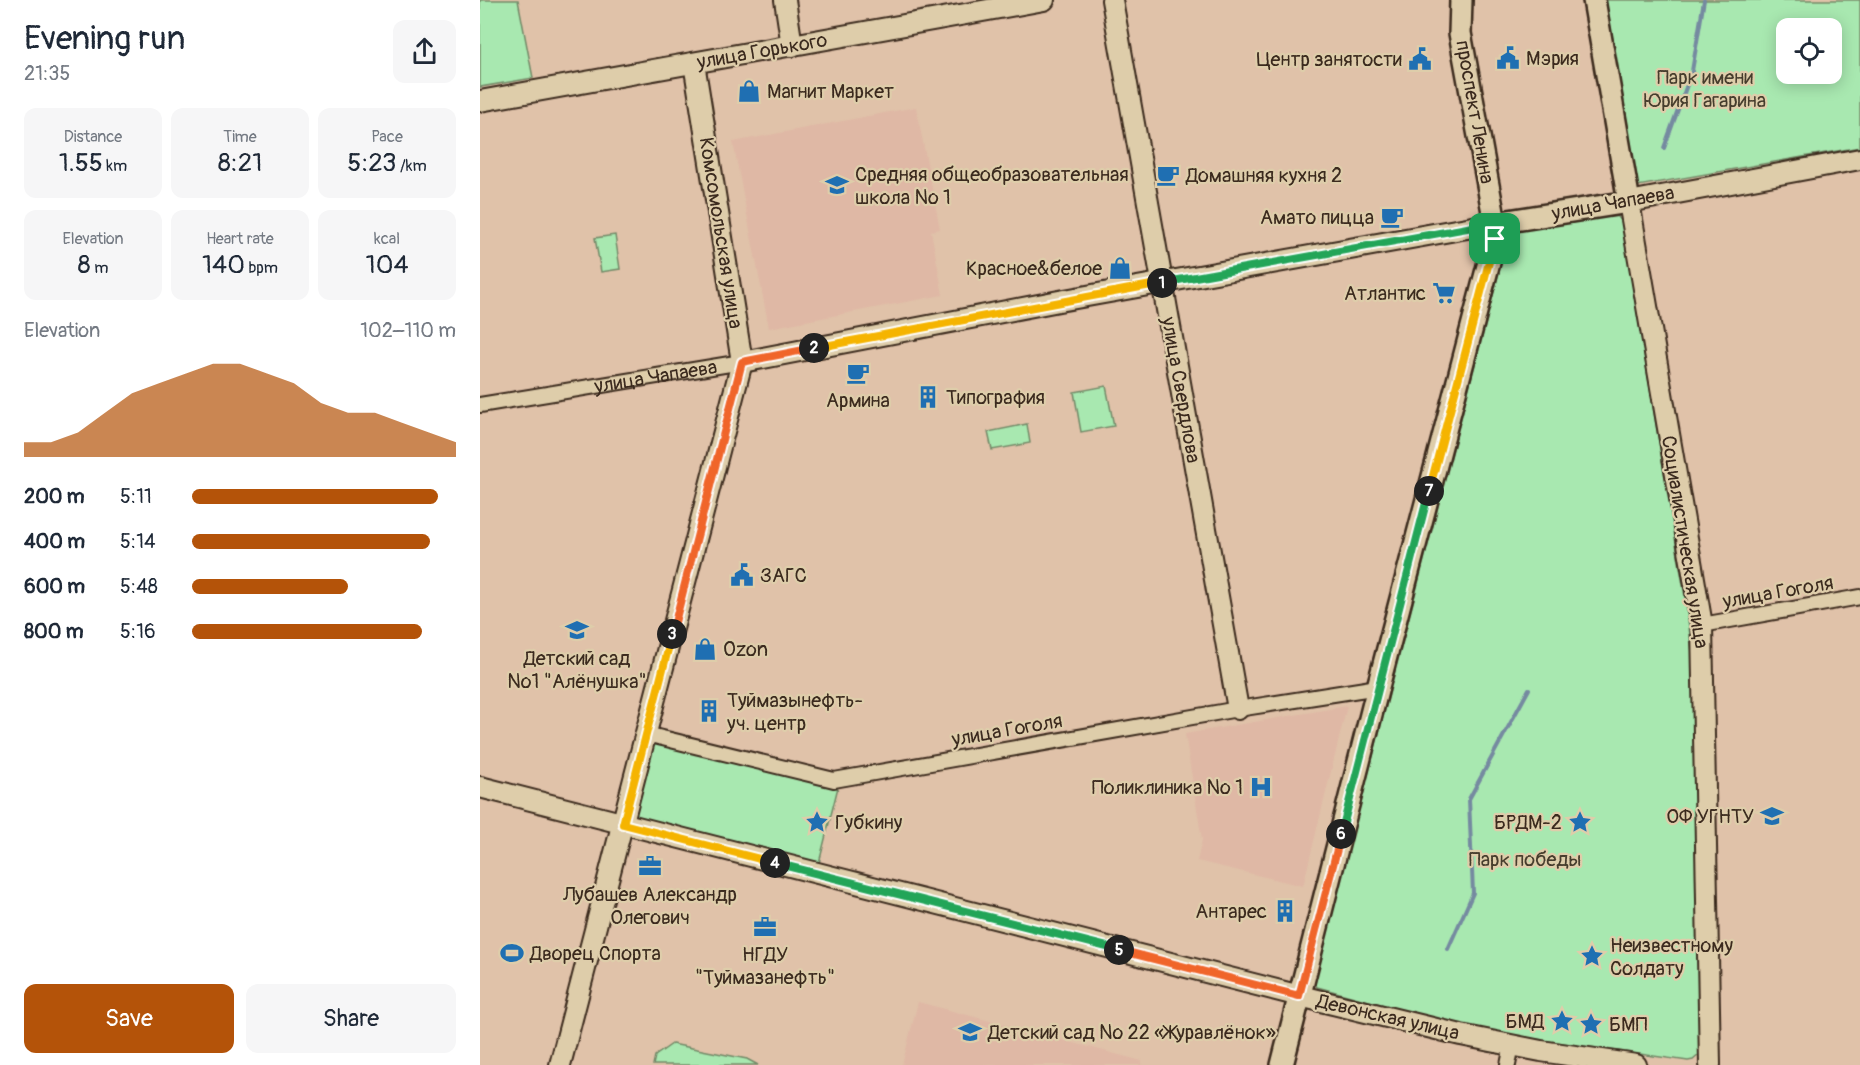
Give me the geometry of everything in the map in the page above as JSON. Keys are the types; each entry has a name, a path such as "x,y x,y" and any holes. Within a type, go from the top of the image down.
{"main road":[{"name":"проспект Ленина","path":"1282,1065 1495,239 1495,223 1460,33 1461,0"},
{"path":"1594,0 1629,201"},
{"name":"улица Чапаева","path":"1495,223 1629,201"}],"street":[{"path":"785,0 792,46"},
{"name":"улица Горького","path":"480,101 1044,0"},
{"name":"улица Свердлова","path":"1112,0 1238,709"},
{"name":"Комсомольская улица","path":"560,1065 742,362 694,63"},
{"name":"улица Чапаева","path":"1629,201 1860,159"},
{"name":"Социалистическая улица","path":"1629,201 1702,625 1710,1065"},
{"name":"улица Чапаева","path":"480,405 742,362 1495,223"},
{"name":"улица Гоголя","path":"1702,625 1860,597"},
{"name":"улица Гоголя","path":"646,734 834,780 1238,709 1378,687"},
{"name":"Девонская улица","path":"480,788 1299,996 1512,1045 1636,1065"},
{"path":"1508,1065 1512,1045"}],"shaded area":[{"name":"Средняя общеобразовательная школа № 1","path":"916,107 940,229 931,231 943,295 769,328 733,142"},
{"name":"Поликлиника № 1","path":"1347,706 1303,886 1197,861 1202,840 1185,734"},
{"name":"Детский сад № 22 «Журавлёнок»","path":"918,1002 1142,1061 1141,1065 902,1065"}],"green space":[{"path":"480,0 518,0 533,78 480,87"},
{"name":"Парк имени Юрия Гагарина","path":"1606,0 1860,0 1860,147 1638,186"},
{"name":"Парк победы","path":"1615,213 1622,222 1686,603 1692,653 1699,862 1700,1054 1688,1061 1480,1031 1317,987 1314,982 1507,242 1510,235 1522,228"},
{"path":"615,235 620,269 601,272 595,238"},
{"path":"1106,386 1114,426 1081,432 1074,392"},
{"path":"1027,424 1030,443 992,450 988,432"},
{"path":"652,740 838,787 818,867 632,820"},
{"path":"672,1044 747,1059 758,1065 653,1065 655,1056"}],"waterway":[{"path":"1664,148 1692,71 1704,0"},
{"path":"1448,949 1473,893 1469,799 1529,689"}],"place":[{"name":"Мэрия","path":"1508,58"},
{"name":"Центр занятости","path":"1420,59"},
{"name":"Магнит Маркет","path":"749,91"},
{"name":"Домашняя кухня 2","path":"1168,175"},
{"name":"Средняя общеобразовательная школа № 1","path":"837,185"},
{"name":"Амато пицца","path":"1392,217"},
{"name":"Красное&белое","path":"1120,268"},
{"name":"Атлантис","path":"1444,293"},
{"name":"Армина","path":"858,373"},
{"name":"Типография","path":"928,397"},
{"name":"ЗАГС","path":"742,575"},
{"name":"Детский сад №1 \"Алёнушка\"","path":"577,630"},
{"name":"Ozon","path":"705,649"},
{"name":"Туймазынефть- уч. центр","path":"709,711"},
{"name":"Поликлиника № 1","path":"1261,787"},
{"name":"ОФ УГНТУ","path":"1772,816"},
{"name":"Губкину","path":"817,822"},
{"name":"БРДМ-2","path":"1580,822"},
{"name":"Лубашев Александр Олегович","path":"650,866"},
{"name":"Антарес","path":"1285,911"},
{"name":"НГДУ \"Туймазанефть\"","path":"765,927"},
{"name":"Дворец Спорта","path":"512,953"},
{"name":"Неизвестному Солдату","path":"1592,956"},
{"name":"БМД","path":"1562,1021"},
{"name":"БМП","path":"1591,1024"},
{"name":"Детский сад № 22 «Журавлёнок»","path":"970,1032"}],"route":[{"path":"1495,223 1495,239 1299,996 623,824 742,362 1059,301 1495,223"}]}
